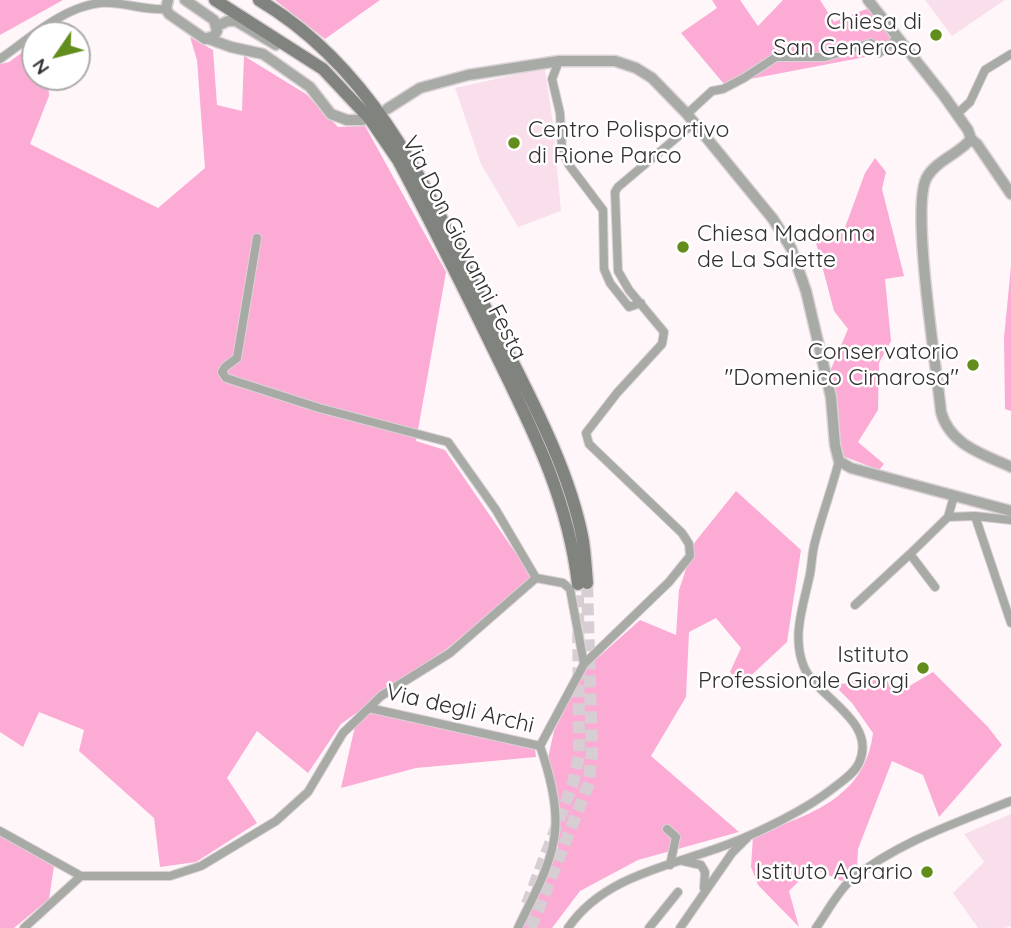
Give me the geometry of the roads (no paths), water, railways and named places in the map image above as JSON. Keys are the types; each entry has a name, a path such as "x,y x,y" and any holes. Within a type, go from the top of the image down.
{"main road":[{"name":"Via Don Giovanni Festa","path":"215,0 323,69 370,119 398,160 544,456 556,487 582,584 583,540 554,452 525,387 413,164 384,118 349,75 299,26 259,0"}],"street":[{"path":"186,0 214,20 217,31 209,39"},
{"path":"868,0 957,114 971,139 1011,194"},
{"path":"0,59 49,24 83,7 103,3 167,5 201,36 231,47 263,54 310,87 331,114 347,120 363,120"},
{"path":"217,26 236,21 265,39 300,53"},
{"path":"540,746 584,664 669,582 690,556 689,544 682,533 589,444 586,433 617,393 662,344 664,332 628,290 618,271 615,192 690,118 712,91 723,89 776,57 825,57 871,43 879,52 898,38"},
{"path":"957,114 970,102 985,70 1011,54"},
{"path":"387,108 420,88 468,75 559,61 615,61 652,78 690,118 773,219 794,256 806,291 831,397 839,461 814,545 799,622 799,648 804,668 810,677 844,710 858,732 862,747 859,763 852,773 818,800 749,836 628,879 604,891 568,928"},
{"path":"559,61 552,79 560,113 562,150 569,165 603,210 604,269 610,283 629,307 641,303"},
{"path":"971,139 931,172 926,179 921,198 923,250 941,412 955,439 1011,467"},
{"path":"257,238 237,358 222,372 226,378 319,408 448,442 496,510 536,578 563,583 570,589 584,664"},
{"path":"839,461 851,468 1011,512"},
{"path":"855,605 948,517 954,496"},
{"path":"948,517 975,516 1011,520"},
{"path":"975,516 1011,623"},
{"path":"910,554 935,587"},
{"path":"369,708 381,696 450,653 536,578"},
{"name":"Via degli Archi","path":"82,876 170,876 201,866 276,821 308,792 342,733 369,708 540,746 552,793 555,830 550,856 518,928"},
{"path":"816,928 849,881 938,828 1011,801"},
{"path":"667,829 676,837 670,865"},
{"path":"0,831 82,876 24,928"},
{"path":"680,928 732,853 749,836"},
{"path":"682,861 701,865 705,872 702,895"},
{"path":"649,928 678,892"}],"tunnel":[{"path":"531,928 589,783 592,753 587,583"},
{"path":"527,904 573,783 579,756 578,584"}],"place":[{"name":"Chiesa di San Generoso","path":"936,35"},
{"name":"Centro Polisportivo di Rione Parco","path":"514,143"},
{"name":"Chiesa Madonna de La Salette","path":"683,247"},
{"name":"Conservatorio \"Domenico Cimarosa\"","path":"973,365"},
{"name":"Istituto Professionale Giorgi","path":"923,668"},
{"name":"Istituto Agrario","path":"927,872"}]}
